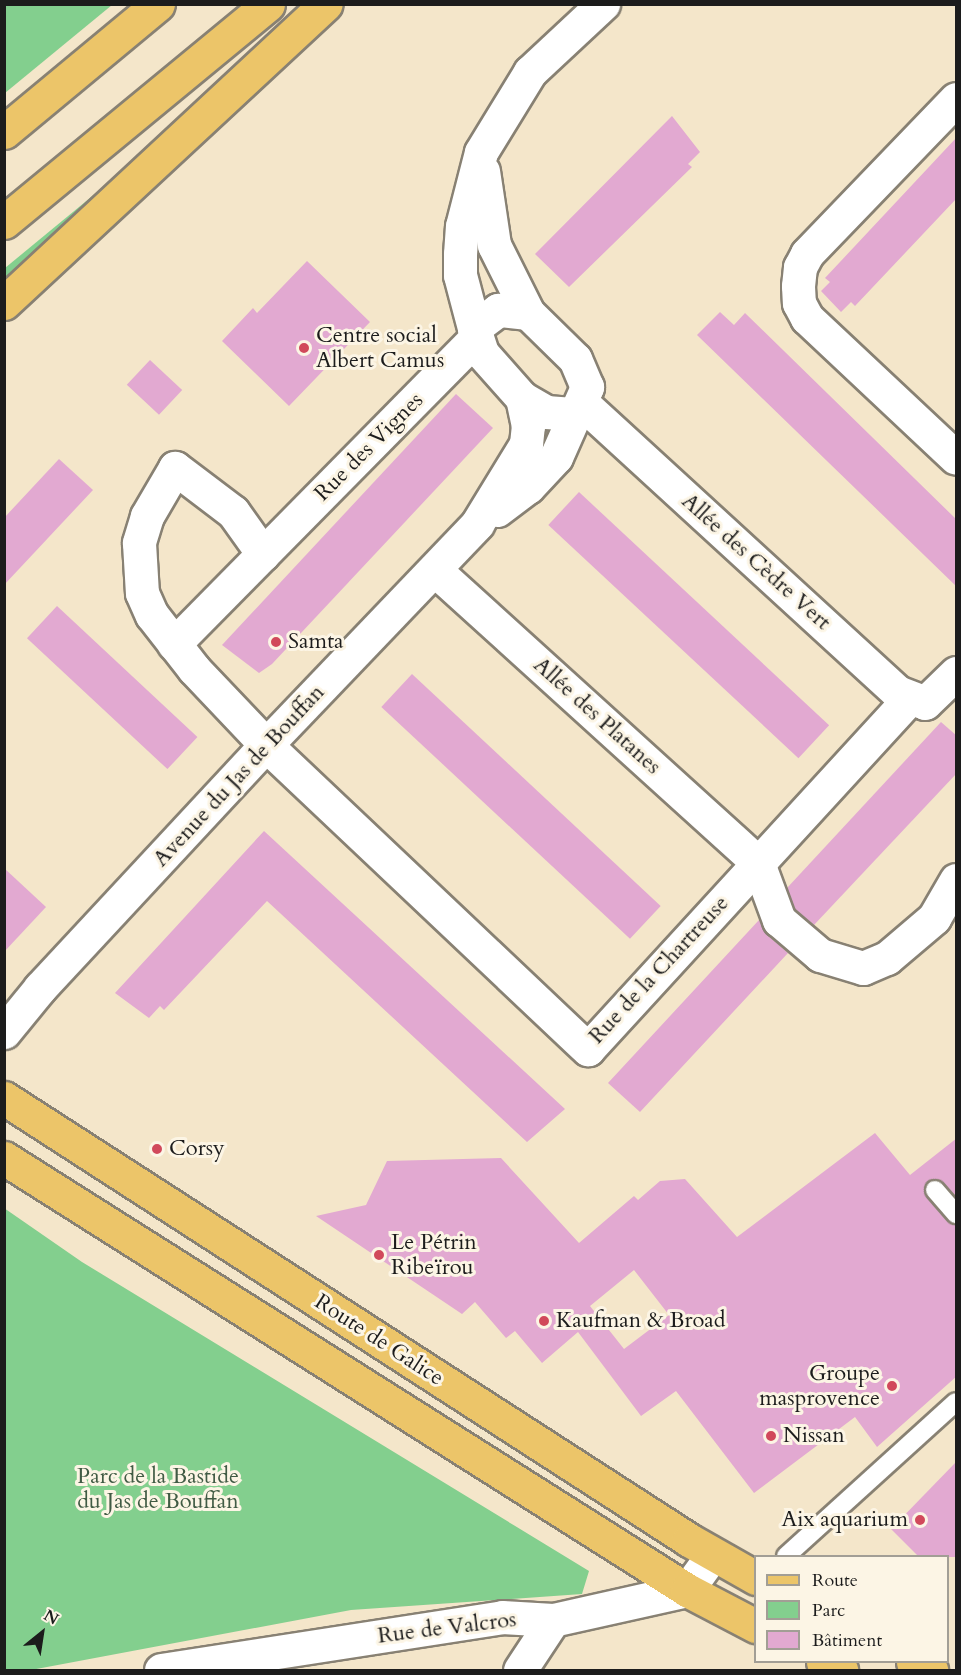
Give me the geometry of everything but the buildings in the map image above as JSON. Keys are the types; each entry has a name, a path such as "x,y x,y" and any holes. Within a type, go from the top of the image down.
{"main road":[{"path":"4,132 159,4"},
{"path":"4,222 268,4"},
{"path":"4,303 326,4"},
{"name":"Route de Galice","path":"4,1098 713,1554 754,1575"},
{"name":"Route de Galice","path":"4,1158 687,1590 754,1625"},
{"path":"826,1663 841,1671"},
{"path":"915,1663 931,1671"}],"street":[{"path":"578,408 546,412 522,398 482,353 474,334 460,275 460,254 462,226 481,152 530,72 603,4"},
{"path":"957,99 815,245 801,267 798,286 799,303 807,318 957,458"},
{"name":"Avenue du Jas de Bouffan","path":"4,1032 40,988 266,745 477,524 546,470 556,457 587,387 575,359 528,313 494,245 481,152"},
{"path":"474,334 498,310 528,313"},
{"name":"Rue des Vignes","path":"174,644 474,334"},
{"name":"Avenue du Jas de Bouffan","path":"477,524 526,444 528,426 522,398"},
{"name":"Allée des Cèdre Vert","path":"578,408 940,691"},
{"path":"263,554 233,512 175,468 147,516 138,563 142,593 152,615 174,644 266,745"},
{"name":"Allée des Platanes","path":"435,570 758,863"},
{"name":"Rue de la Chartreuse","path":"266,745 588,1049 758,863 940,691"},
{"path":"758,863 779,920 820,955 863,968 887,958 934,918 957,880"},
{"path":"687,1590 713,1554"},
{"name":"Rue de Valcros","path":"161,1671 502,1617 553,1620 687,1590"},
{"path":"520,1671 553,1620"}],"lane":[{"path":"935,1190 957,1214"},
{"path":"788,1555 957,1402"}],"green space":[{"path":"5,4 112,4 112,5 5,93"},
{"path":"113,179 5,279 5,268"},
{"name":"Parc de la Bastide du Jas de Bouffan","path":"4,1208 82,1262 589,1571 582,1594 351,1610 31,1670 5,1670"}],"place":[{"name":"Centre social Albert Camus","path":"304,348"},
{"name":"Samta","path":"276,642"},
{"name":"Corsy","path":"157,1149"},
{"name":"Le Pétrin Ribeïrou","path":"379,1255"},
{"name":"Kaufman & Broad","path":"544,1321"},
{"name":"Groupe masprovence","path":"892,1386"},
{"name":"Nissan","path":"771,1436"},
{"name":"Aix aquarium","path":"920,1520"}]}
